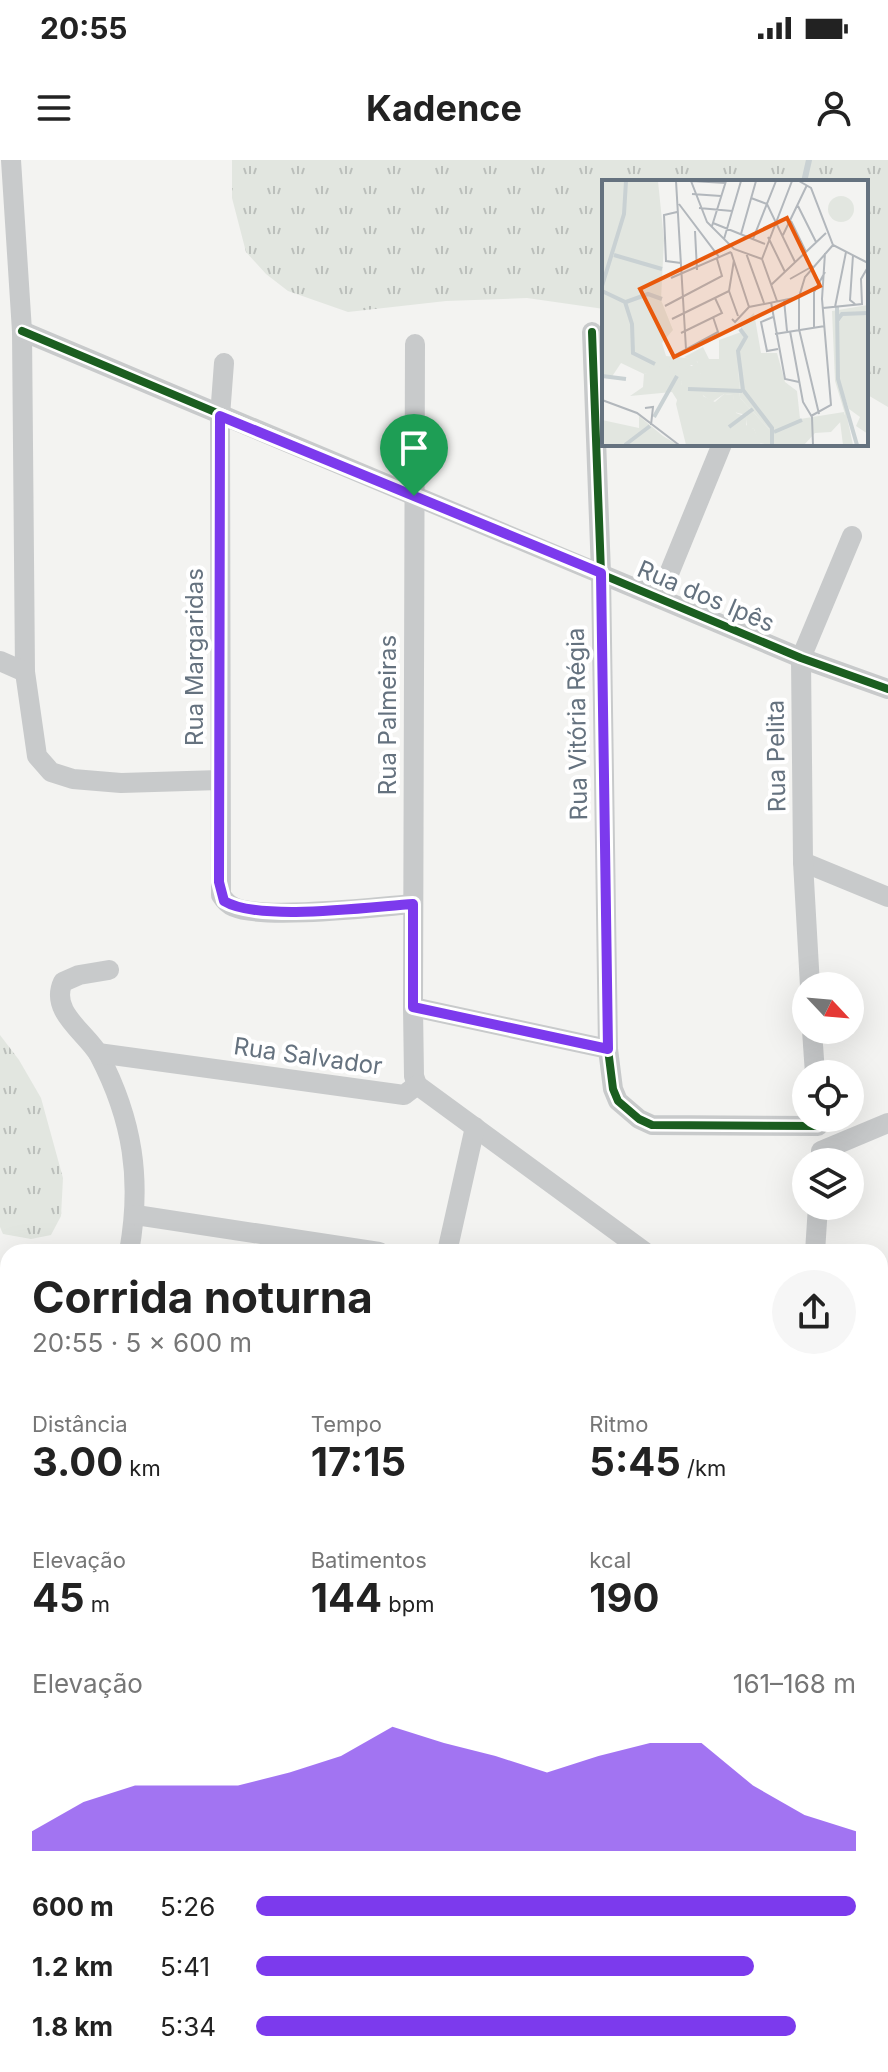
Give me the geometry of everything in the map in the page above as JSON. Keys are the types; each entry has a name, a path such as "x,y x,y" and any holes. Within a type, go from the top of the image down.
{"street":[{"path":"11,160 22,331 25,672 37,756 51,772 73,779 121,783 220,780"},
{"name":"Rua dos Ipês","path":"22,331 801,658 888,689"},
{"name":"Rua Vitória Régia","path":"592,332 601,573 608,1049 613,1089 627,1111 652,1125 792,1122"},
{"name":"Rua Palmeiras","path":"415,344 413,1007 414,1076 417,1085"},
{"name":"Rua Margaridas","path":"224,363 220,416 221,895 234,907 271,913 413,904"},
{"path":"659,598 721,446"},
{"name":"Rua Pelita","path":"809,972 803,862 801,658 852,536"},
{"path":"0,661 25,672"},
{"path":"803,862 888,897"},
{"path":"109,970 79,975 63,982 60,993 67,1015 98,1053 130,1135 135,1163 136,1215 131,1244"},
{"path":"413,1007 608,1049"},
{"name":"Rua Salvador","path":"98,1053 404,1095 417,1085"},
{"path":"417,1085 634,1244"},
{"path":"839,1148 888,1123"},
{"path":"449,1244 475,1127"},
{"path":"136,1215 326,1244"},
{"path":"816,1244 817,1220"}],"green space":[{"path":"232,160 888,160 888,407 868,395 868,180 602,180 602,309 527,298 446,301 348,312 288,291 266,274 246,252 232,198"},
{"path":"0,1035 41,1098 63,1178 61,1216 51,1235 31,1239 3,1234 0,1227"}],"waterway":[{"path":"804,180 809,160"}],"cycle path":[{"path":"22,331 801,658 888,689"},
{"path":"592,332 601,573 608,1049 613,1089 618,1101 639,1119 652,1125 792,1126"}],"route":[{"path":"220,416 414,496 601,573 608,1049 413,1007 413,904 271,913 234,907 221,895 220,416"}]}
